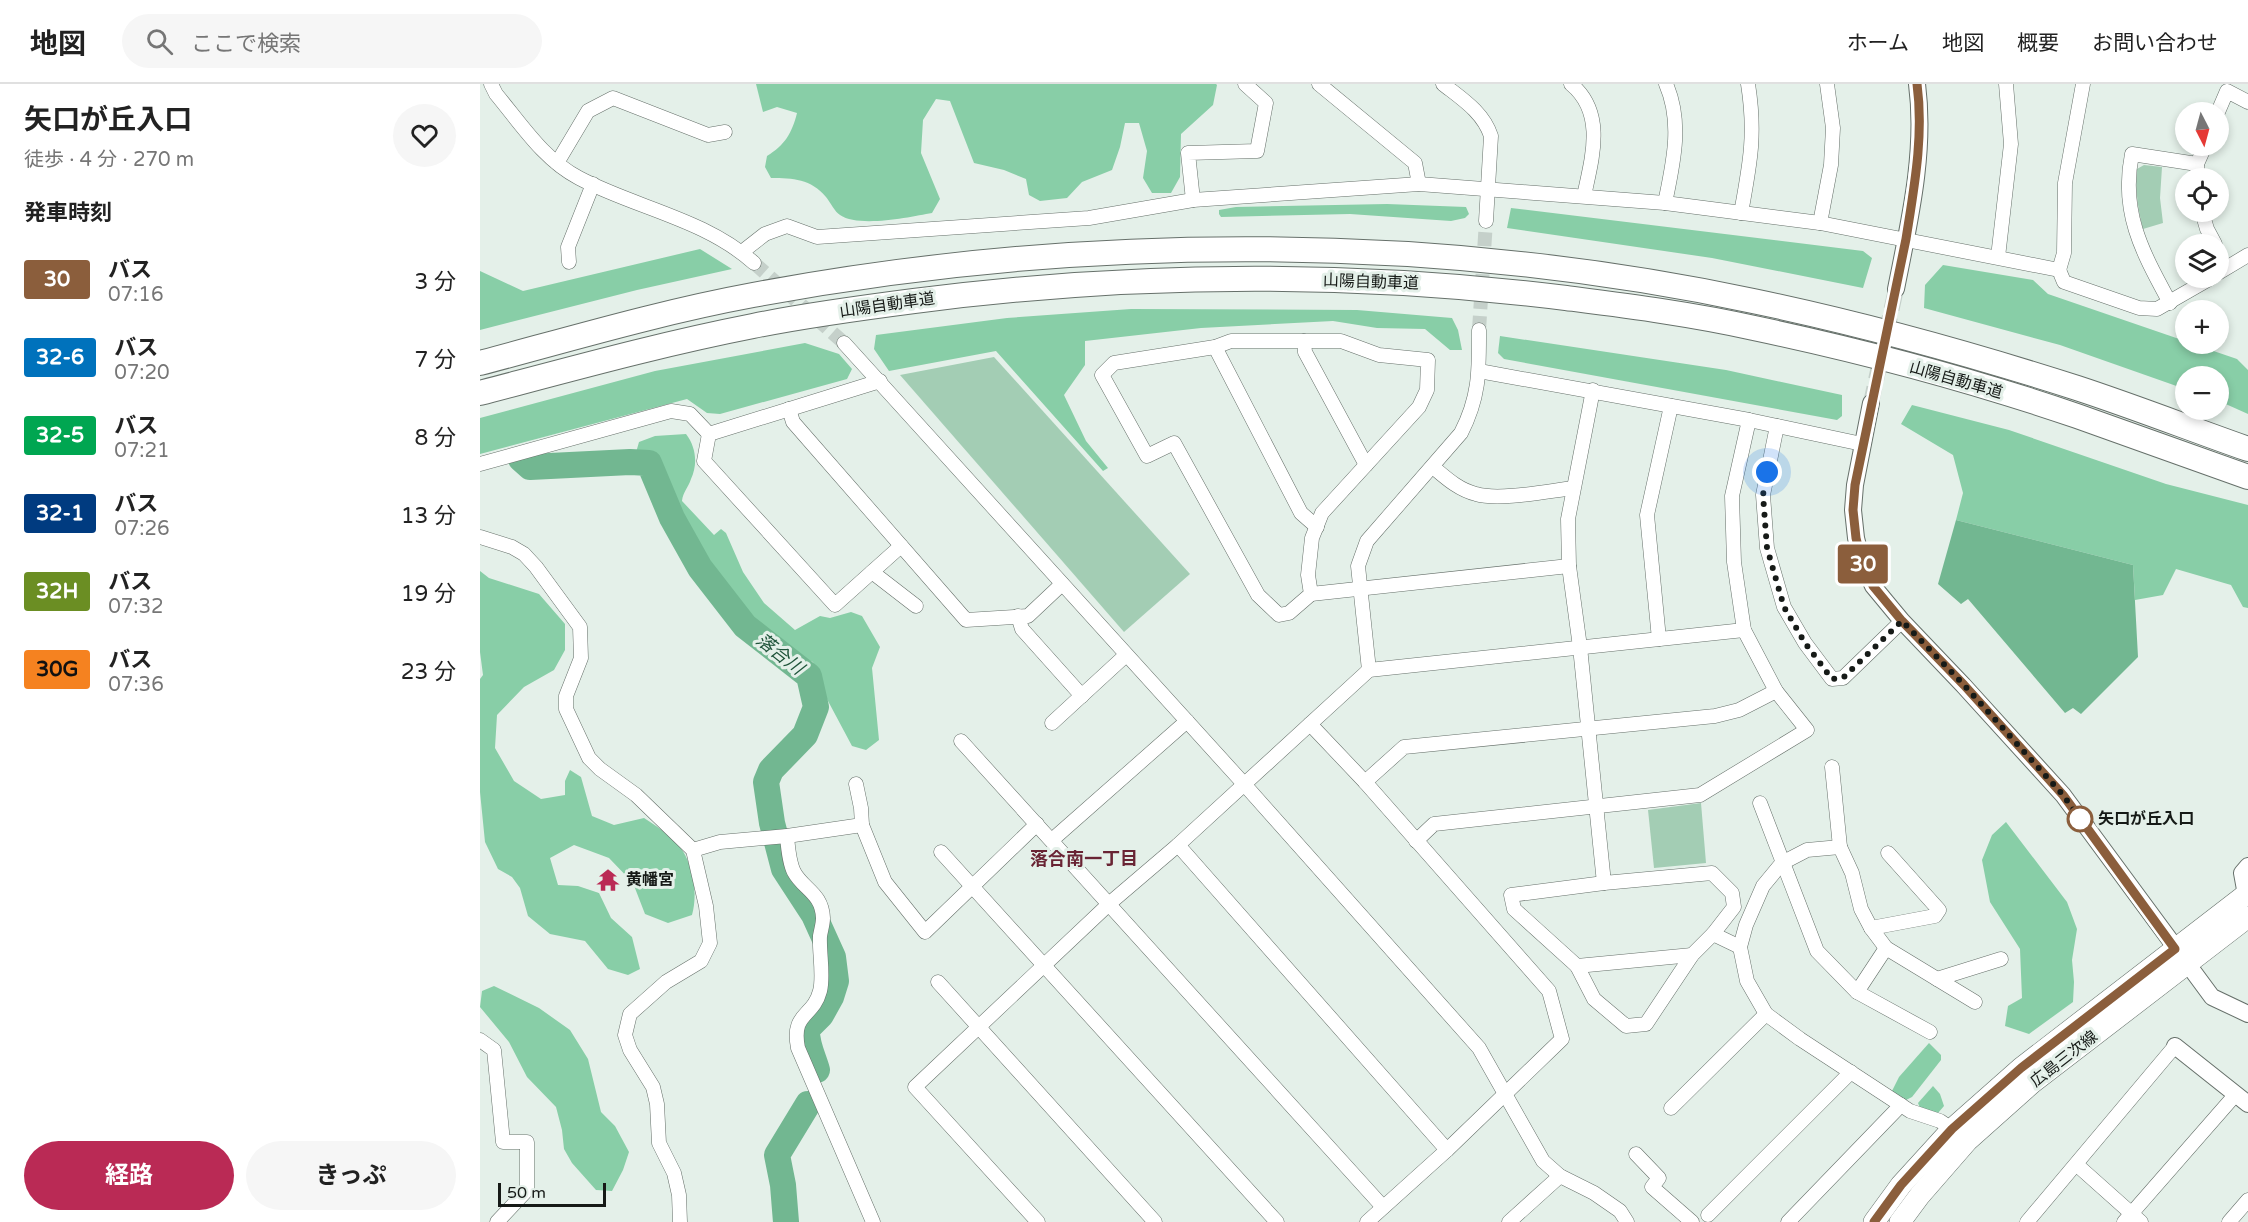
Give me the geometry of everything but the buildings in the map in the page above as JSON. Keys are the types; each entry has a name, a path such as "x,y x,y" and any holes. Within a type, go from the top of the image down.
{"highway":[{"name":"山陽自動車道","path":"480,363 658,316 752,295 953,266 1130,252 1331,252 1427,257 1524,266 1676,286 1755,301 1943,347 2081,389 2248,449"},
{"name":"山陽自動車道","path":"480,393 663,345 756,325 849,309 955,296 1035,287 1235,279 1425,284 1511,291 1752,327 1935,372 2074,415 2248,477"}],"main road":[{"name":"広島三次線","path":"1874,1222 1901,1185 1960,1135 2032,1083 2181,957 2247,894"},
{"name":"広島三次線","path":"2181,957 2248,918"},
{"name":"広島三次線","path":"1900,1222 1960,1135"}],"street":[{"path":"491,84 496,94 550,158 578,178 720,237 754,263"},
{"path":"1192,200 1188,153 1257,151 1266,103 1245,84"},
{"path":"1319,84 1415,163 1419,184"},
{"path":"1443,84 1480,114 1491,136 1486,221"},
{"path":"1571,84 1590,107 1595,131 1584,196"},
{"path":"1665,203 1675,152 1675,120 1666,84"},
{"path":"1742,213 1753,149 1753,114 1748,84"},
{"path":"1820,223 1832,138 1827,84"},
{"path":"1896,289 1918,162 1920,105 1917,84"},
{"path":"1998,257 2011,144 2006,84"},
{"path":"2083,84 2065,183 2064,253 2059,270 2064,282 2139,308 2157,309 2195,288"},
{"path":"2222,102 2227,91 2248,102"},
{"path":"557,163 588,111 613,98 708,135 725,132"},
{"path":"2170,303 2143,254 2130,211 2128,170 2132,154 2186,168"},
{"path":"569,262 568,248 592,184"},
{"path":"742,252 765,234 787,226 817,237 1089,218 1192,200 1419,184 1665,203 1820,223 2059,270"},
{"path":"2229,266 2248,255"},
{"path":"1369,670 1358,566 1367,541 1461,433 1472,412 1479,370 1479,330"},
{"path":"1311,594 1308,575 1312,538 1322,513 1419,407 1426,390 1428,360 1379,355 1341,341 1231,340 1215,347 1114,363 1102,375 1146,456 1174,443 1257,595 1279,615 1289,613 1311,594 1569,566"},
{"path":"1304,341 1305,352 1366,465"},
{"path":"844,343 1244,784 1479,1048 1543,1161 1560,1176 1594,1193 1620,1211 1627,1222"},
{"path":"1215,347 1301,513 1317,527"},
{"path":"1479,370 1749,420 1862,444"},
{"path":"709,434 880,381"},
{"path":"1593,390 1568,519 1569,566 1580,647 1604,883"},
{"path":"1871,404 1855,485 1853,510 1856,538 1862,562 1873,586 1902,621 1964,685 2063,795 2212,997 2247,1010"},
{"path":"1659,639 1647,515 1671,406"},
{"path":"789,409 793,422 966,620 1028,616 1062,584"},
{"path":"480,464 671,411 690,414 709,434"},
{"path":"1416,841 1434,824 1700,795 1807,730 1776,691 1744,630 1734,562 1732,496 1749,420"},
{"path":"1777,426 1763,495 1767,548 1784,607 1805,643 1832,679 1843,678 1902,621"},
{"path":"709,434 704,461 835,605 901,546"},
{"path":"1433,467 1457,486 1477,495 1506,495 1573,488"},
{"path":"480,537 512,547 524,554 580,627 581,658 566,696 567,709 590,758 600,769 636,795 693,850 706,906 710,944 701,961 666,982 630,1014 625,1035 630,1050 653,1087 657,1104 659,1143 674,1173 679,1195 680,1222"},
{"path":"872,572 916,606"},
{"path":"1018,616 1022,629 1082,696"},
{"path":"1038,1222 915,1087 1110,903 1178,845 1369,670 1744,630"},
{"path":"1052,723 1126,656"},
{"path":"1365,782 1404,747 1715,716 1739,710 1776,691"},
{"path":"1052,840 1187,721"},
{"path":"1310,724 1365,782 1549,991 1563,1039 1447,1150 1366,1222"},
{"path":"961,741 1383,1207"},
{"path":"1832,768 1840,847 1852,873 1861,909 1871,928 1886,948 1975,1002"},
{"path":"856,784 862,825 885,882 925,932 1037,824"},
{"path":"1760,803 1817,951 1857,992 1930,1032"},
{"path":"693,850 720,842 788,836 862,825"},
{"path":"788,836 788,852 795,873 820,903 823,918 820,934 820,990 814,1004 799,1021 795,1034 798,1048 873,1222"},
{"path":"1178,845 1447,1150"},
{"path":"1840,847 1808,850 1782,863 1763,886 1746,925 1740,947 1747,981 1766,1014 1800,1039 1910,1111 1940,1121 1960,1135"},
{"path":"941,852 1276,1222"},
{"path":"1871,928 1935,916 1939,910 1888,854"},
{"path":"2247,894 2242,873 2248,866"},
{"path":"1712,873 1732,893 1734,907 1713,934 1692,955 1646,1024 1626,1026 1594,999 1577,966 1514,909 1511,895 1604,883 1712,873"},
{"path":"1713,934 1740,947"},
{"path":"1857,992 1886,948"},
{"path":"1577,966 1692,955"},
{"path":"1937,979 2001,959"},
{"path":"938,982 1155,1222"},
{"path":"1671,1108 1766,1014"},
{"path":"480,1040 494,1050 503,1142 527,1142 527,1190 497,1222"},
{"path":"2028,1222 2175,1046 2242,1099 2132,1219 2077,1165"},
{"path":"1707,1215 1851,1072"},
{"path":"1788,1222 1901,1105"},
{"path":"1636,1154 1659,1178 1652,1187 1692,1222"},
{"path":"1509,1222 1560,1176"},
{"path":"2229,1222 2248,1200"}],"shaded area":[{"path":"756,84 1217,85 1213,105 1181,134 1180,177 1171,193 1152,193 1143,178 1147,151 1139,123 1125,123 1112,170 1082,182 1067,198 1040,201 1029,195 1026,179 1004,170 974,163 950,101 936,99 923,120 921,153 940,199 932,213 898,219 859,221 840,215 820,191 808,183 794,179 771,178 765,167 767,156 787,138 797,113 777,107 763,112"},
{"path":"2144,165 2162,167 2160,198 2163,223 2143,229 2137,200 2136,177 2137,169"},
{"path":"1387,204 1466,207 1469,214 1465,218 1451,221 1350,214 1221,217 1219,214 1219,210 1236,207"},
{"path":"1511,208 1863,251 1872,258 1863,288 1712,258 1507,228"},
{"path":"700,249 732,269 637,290 480,330 480,271 523,291"},
{"path":"1943,265 2033,280 2048,294 2175,338 2175,354 2222,354 2237,359 2248,370 2248,414 2229,405 2229,366 2175,366 2175,385 2060,345 1924,308 1925,285"},
{"path":"1131,309 1357,310 1452,318 1458,330 1462,350 1450,350 1425,329 1377,328 1333,321 1201,328 1085,341 1085,365 1064,395 1086,441 1108,468 1103,471 996,351 889,371 874,349 876,335 1007,318"},
{"path":"1500,336 1726,370 1842,395 1842,416 1837,420 1504,359 1498,353"},
{"path":"805,343 839,354 852,369 847,379 720,414 707,413 687,399 480,454 480,418 655,371"},
{"path":"994,357 1190,574 1124,632 900,375"},
{"path":"1912,405 2009,430 2166,484 2248,505 2248,608 2243,607 2231,585 2176,569 2163,595 2135,600 2133,565 1956,520 1963,493 1953,455 1901,424"},
{"path":"686,434 694,450 695,462 682,501 714,535 721,529 726,533 743,572 764,603 795,630 820,616 830,618 851,612 862,616 880,647 872,668 879,740 866,750 852,746 820,686 813,662 796,656 774,654 748,626 732,600 709,572 675,515 654,462 635,456 639,442 655,436"},
{"path":"1956,520 2133,565 2138,657 2081,714 2073,708 2065,713 1968,599 1961,604 1938,584"},
{"path":"480,571 489,578 539,594 565,624 565,650 554,670 524,687 497,715 495,748 514,781 541,799 565,795 565,781 570,770 581,777 592,816 614,825 644,818 678,844 689,863 695,895 692,915 668,923 645,914 633,883 609,858 574,845 550,858 558,885 578,886 599,893 611,918 632,937 640,969 628,975 608,969 585,941 550,934 528,916 520,888 512,877 498,869 485,842 480,792 480,679 483,675 480,652"},
{"path":"1701,803 1706,863 1654,868 1648,810"},
{"path":"2006,822 2067,902 2077,929 2072,960 2073,1002 2029,1034 2005,1026 2008,1006 2022,998 2020,949 1990,902 1982,860 1992,835"},
{"path":"494,986 539,1008 570,1030 588,1059 601,1112 615,1126 629,1152 612,1191 596,1190 572,1163 564,1149 556,1107 527,1077 509,1042 480,1007 482,991"},
{"path":"1929,1043 1941,1055 1941,1060 1912,1097 1906,1100 1891,1093 1899,1077"},
{"path":"1933,1086 1940,1094 1944,1106 1938,1113 1920,1108 1918,1103"}],"waterway":[{"name":"落合川","path":"521,459 530,467 649,463 672,518 700,568 745,626 809,676 816,707 805,735 771,770 766,782 772,823 784,869 814,915 833,957 836,981 831,997 821,1015 807,1029 817,1070"},
{"name":"落合川","path":"786,1222 783,1185 777,1155 808,1104"}],"tunnel":[{"path":"1479,330 1486,221"},
{"path":"754,263 844,343"},
{"path":"1871,403 1896,289"}],"bus line":[{"name":"30","path":"1874,1222 1901,1185 1952,1129 2021,1068 2175,949 2063,795 1964,685 1902,621 1873,586 1862,562 1856,538 1853,510 1855,485 1912,201 1918,162 1920,105 1917,84"}],"place":[{"name":"矢口が丘入口","path":"2080,819"},
{"name":"黄幡宮","path":"608,880"}],"district":[{"name":"落合南一丁目","path":"1084,859"}],"route":[{"path":"1767,472 1763,495 1767,548 1784,607 1805,643 1832,679 1843,678 1902,621 1964,685 2063,795 2080,819"}]}
